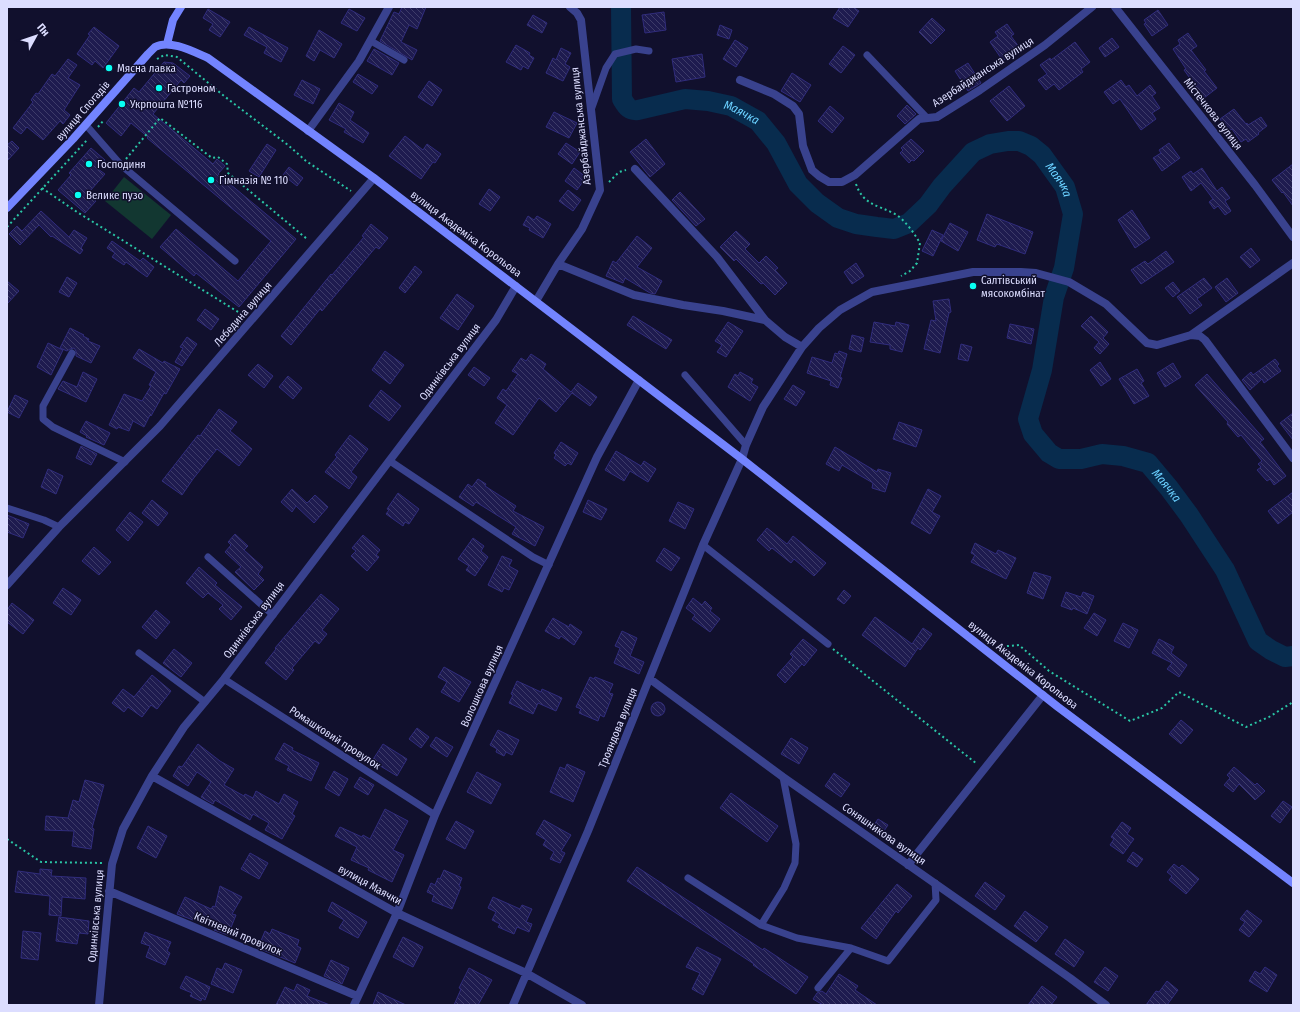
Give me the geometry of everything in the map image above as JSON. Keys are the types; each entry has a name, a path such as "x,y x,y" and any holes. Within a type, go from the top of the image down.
{"main road":[{"path":"167,44 173,20 181,7"},
{"name":"вулиця Спогадів","path":"7,208 86,125 148,54 156,47 167,44"},
{"name":"вулиця Академіка Корольова","path":"167,44 185,48 208,58 374,178 742,459 1043,695 1211,823 1293,883"}],"street":[{"path":"308,131 359,61 389,7"},
{"name":"Азербайджанська вулиця","path":"536,301 558,264 582,229 600,190 580,20 577,13 570,7"},
{"name":"Азербайджанська вулиця","path":"740,80 774,94 793,106 799,114 803,146 812,170 829,182 842,182 855,175 919,119 937,117 980,90 1045,45 1092,7"},
{"name":"Містечкова вулиця","path":"1114,7 1255,185 1293,236"},
{"path":"635,169 716,257 765,320 785,337 802,348"},
{"name":"Лебедина вулиця","path":"7,585 59,527 160,426 374,178"},
{"path":"742,459 746,445 763,406 802,348 819,328 840,310 872,292 973,272 1036,273 1069,282 1106,304 1147,343 1157,345 1191,335 1293,263"},
{"path":"558,264 634,295 765,320"},
{"name":"Одинківська вулиця","path":"99,1005 112,864 123,829 152,776 184,727 224,679 496,320 516,286"},
{"path":"1191,335 1200,336 1205,340 1293,458"},
{"name":"Волошкова вулиця","path":"354,1005 397,913 435,815 598,457 639,380"},
{"name":"Трояндова вулиця","path":"512,1005 588,831 703,545 742,459"},
{"name":"Соняшникова вулиця","path":"650,679 783,777 1070,978 1106,1005"},
{"path":"908,865 1043,695"},
{"name":"вулиця Маячки","path":"152,776 397,913 526,974 582,1005"},
{"name":"Квітневий провулок","path":"109,891 358,996"}],"lane":[{"path":"371,41 404,60"},
{"path":"590,112 606,68 615,54 636,49 649,52"},
{"path":"867,55 927,118"},
{"path":"86,125 121,165 235,261"},
{"path":"72,353 43,406 43,419 53,427 125,462"},
{"path":"685,376 746,445"},
{"path":"390,461 533,557 549,565"},
{"path":"7,508 44,520 59,527"},
{"path":"703,545 828,644"},
{"path":"208,557 273,614"},
{"path":"139,653 205,702"},
{"name":"Ромашковий провулок","path":"224,679 435,815"},
{"path":"761,925 784,888 796,863 796,844 783,777"},
{"path":"688,878 761,925 797,938 851,948 888,961 936,900 935,883"},
{"path":"818,988 851,948"}],"path":[{"path":"156,60 164,55 177,56 224,96 283,140 306,161 358,196"},
{"path":"7,227 108,115"},
{"path":"121,165 160,118 212,158 218,157 227,164 228,173 307,239"},
{"path":"600,190 619,172 628,169 635,169"},
{"path":"855,175 856,185 862,197 872,204 896,215 911,229 920,243 917,263 910,271 902,275 894,287"},
{"path":"33,182 83,216 252,320"},
{"path":"828,644 984,770"},
{"path":"984,649 1019,645 1049,671 1130,721 1162,708 1179,692 1246,727 1269,717 1293,702"},
{"path":"7,839 41,862 112,864"}],"green space":[{"path":"124,177 171,215 152,239 105,201"}],"building":[{"path":"402,7 426,7 417,29 409,25 401,42 417,50 412,60 380,41 394,12 399,14"},
{"path":"840,7 853,7 859,11 848,27 833,18"},
{"path":"208,9 230,22 220,37 209,30 213,24 203,18"},
{"path":"349,9 365,18 357,31 341,23"},
{"path":"1158,10 1168,25 1152,36 1144,24 1146,23 1144,20"},
{"path":"664,12 666,30 645,33 642,15"},
{"path":"533,15 547,23 542,33 527,25"},
{"path":"932,18 945,30 931,44 919,32"},
{"path":"1007,24 1014,34 1011,36 1019,47 1003,61 990,42 998,36 995,32"},
{"path":"720,25 732,30 729,39 717,35"},
{"path":"94,27 119,46 103,68 95,61 92,65 77,54 90,35 88,34"},
{"path":"249,27 288,48 281,62 264,53 267,47 244,35"},
{"path":"319,30 342,44 334,58 320,50 314,61 306,56"},
{"path":"1188,33 1197,46 1191,50 1217,88 1204,98 1184,70 1186,69 1173,49 1180,44 1178,40"},
{"path":"1112,38 1119,47 1105,57 1099,48"},
{"path":"735,40 748,48 736,67 723,59"},
{"path":"1075,42 1090,62 1081,69 1083,72 1059,90 1054,84 1046,90 1038,80 1047,74 1040,65 1050,58 1051,60"},
{"path":"516,45 530,53 529,55 534,58 528,69 523,66 521,70 506,62"},
{"path":"843,46 855,55 841,73 829,64"},
{"path":"561,48 571,53 565,64 570,67 563,81 546,73 553,58 556,60"},
{"path":"374,49 399,63 392,75 367,61"},
{"path":"702,54 705,77 676,82 672,59"},
{"path":"68,59 77,65 68,78 80,85 64,110 70,115 63,124 60,121 43,140 27,127 21,134 13,128 33,102 31,100 36,93 38,94 52,74 55,76"},
{"path":"164,62 173,63 190,76 184,83 181,80 153,114 213,164 217,159 225,166 218,174 296,239 239,307 196,273 194,276 160,247 176,229 238,281 271,241 131,123 121,136 106,123 134,88 139,92"},
{"path":"968,63 981,83 968,91 955,71"},
{"path":"792,73 811,85 800,102 781,91"},
{"path":"358,74 378,86 372,94 353,82"},
{"path":"302,80 320,89 313,104 294,95"},
{"path":"1121,80 1126,87 1129,85 1137,96 1150,85 1156,93 1152,96 1160,108 1152,113 1156,119 1141,130 1120,99 1113,104 1104,92"},
{"path":"429,81 442,90 432,106 418,97"},
{"path":"1009,86 1025,106 1007,121 990,101"},
{"path":"339,103 354,112 350,120 369,133 363,143 344,132 346,129 329,120"},
{"path":"907,105 916,114 905,124 897,116"},
{"path":"830,106 844,118 832,133 818,121"},
{"path":"1234,109 1246,124 1247,123 1248,125 1261,117 1267,126 1248,142 1246,139 1241,142 1232,129 1229,131 1220,119"},
{"path":"554,112 577,123 569,138 546,127"},
{"path":"405,136 423,150 427,144 441,154 435,163 433,162 421,179 389,156"},
{"path":"646,139 665,164 650,177 630,152"},
{"path":"911,139 924,151 914,161 912,160 909,163 900,153 903,150 901,148"},
{"path":"12,141 19,148 7,161 7,145"},
{"path":"566,143 580,152 572,164 558,154"},
{"path":"1169,143 1180,158 1162,171 1153,158 1161,153 1159,150"},
{"path":"267,144 276,150 259,177 249,171"},
{"path":"91,148 105,160 98,169 105,174 90,191 93,194 90,196 96,201 85,213 58,190 71,175 69,173"},
{"path":"1293,164 1293,206 1272,180"},
{"path":"289,167 303,178 297,186 283,175"},
{"path":"574,168 586,177 577,190 565,181"},
{"path":"1202,168 1217,191 1222,187 1230,198 1225,201 1231,211 1225,215 1218,206 1214,209 1209,202 1213,199 1201,183 1191,191 1182,177 1191,171 1193,174"},
{"path":"489,189 500,197 490,211 479,204"},
{"path":"568,190 581,200 573,211 559,201"},
{"path":"680,192 705,219 696,226 672,200"},
{"path":"1132,210 1150,238 1135,248 1118,220"},
{"path":"41,211 69,237 74,230 87,238 81,248 83,250 80,254 52,236 51,237 39,225 20,245 9,234 17,226 22,231"},
{"path":"987,214 1033,232 1025,254 997,244 995,247 977,240"},
{"path":"528,216 534,220 537,216 551,224 543,238 529,230 530,228 523,225"},
{"path":"950,223 968,232 958,251 941,241"},
{"path":"371,224 388,238 379,249 376,247 322,311 320,309 291,345 281,336 331,274 332,275 364,237 362,236"},
{"path":"932,230 943,235 933,256 922,251"},
{"path":"736,231 750,244 745,249 759,263 766,256 778,268 775,270 787,283 775,295 763,283 761,284 736,259 734,261 720,247"},
{"path":"637,236 652,248 637,267 662,281 655,294 650,293 625,278 623,283 606,276 613,261 616,263"},
{"path":"112,241 140,261 143,258 154,267 147,277 126,262 124,265 112,257 115,253 107,248"},
{"path":"1251,248 1260,260 1250,268 1240,257"},
{"path":"1166,251 1174,262 1141,284 1131,270 1145,261 1148,264"},
{"path":"856,263 864,276 852,284 844,272"},
{"path":"415,266 422,272 405,293 399,288"},
{"path":"67,277 77,283 69,297 59,292"},
{"path":"1204,278 1212,288 1197,299 1202,305 1190,314 1177,297"},
{"path":"1227,278 1238,293 1226,302 1215,287"},
{"path":"7,281 19,291 7,304"},
{"path":"1173,282 1180,291 1173,297 1165,288"},
{"path":"457,294 474,306 458,330 440,318"},
{"path":"949,299 951,312 949,313 940,353 924,349 931,320 936,321 933,301"},
{"path":"205,309 219,319 211,330 197,320"},
{"path":"633,316 672,340 666,349 627,325"},
{"path":"1091,316 1108,332 1103,338 1109,344 1100,354 1094,348 1099,342 1081,326"},
{"path":"728,322 743,331 726,357 717,352 722,345 715,341"},
{"path":"874,322 895,326 896,322 909,325 902,352 890,349 890,345 870,342"},
{"path":"1010,324 1034,329 1031,344 1007,338"},
{"path":"70,328 84,335 83,336 89,339 88,341 100,346 91,363 76,356 76,351 74,348 67,351 60,348"},
{"path":"852,335 864,338 861,352 849,349"},
{"path":"187,337 197,344 182,366 175,362 183,348 180,347"},
{"path":"48,343 63,350 51,375 37,367"},
{"path":"961,344 972,347 968,361 958,359"},
{"path":"139,349 163,363 164,361 180,369 166,394 164,393 144,427 133,421 129,431 118,427 117,429 109,425 124,394 142,401 151,386 149,385 156,372 133,358"},
{"path":"385,351 404,365 390,384 372,370"},
{"path":"839,351 847,354 840,377 842,378 838,388 830,385 831,381 807,373 812,357 832,363 835,353 838,354"},
{"path":"531,354 546,364 543,369 571,392 578,383 597,397 590,406 572,393 556,412 539,398 513,435 495,423 507,405 497,398 503,389 506,391 518,374 512,371 521,358 526,361"},
{"path":"1275,359 1279,364 1277,366 1281,371 1264,383 1262,379 1250,390 1242,380 1251,372 1253,375"},
{"path":"1100,362 1111,379 1101,386 1090,370"},
{"path":"1173,363 1181,377 1165,387 1157,373"},
{"path":"258,364 273,376 264,388 248,375"},
{"path":"474,367 490,378 484,386 468,375"},
{"path":"1137,369 1144,381 1141,383 1149,396 1134,404 1119,379"},
{"path":"83,372 97,379 86,402 58,389 63,381 77,387"},
{"path":"740,372 753,379 751,383 758,387 750,401 728,387 735,374 738,376"},
{"path":"1207,374 1264,439 1260,442 1286,476 1274,485 1270,479 1267,481 1257,470 1261,467 1258,464 1262,461 1241,435 1238,437 1227,424 1228,422 1195,385"},
{"path":"288,376 302,388 293,399 279,387"},
{"path":"793,385 805,392 796,406 784,399"},
{"path":"381,390 401,406 389,421 369,406"},
{"path":"15,395 28,401 19,418 7,412"},
{"path":"219,409 237,422 230,431 252,449 239,466 217,449 182,495 162,481 198,435 200,436"},
{"path":"1293,413 1293,440 1280,423"},
{"path":"86,421 110,433 104,445 86,437 87,436 80,432"},
{"path":"899,422 922,430 916,447 893,439"},
{"path":"350,435 368,449 351,472 357,477 349,489 325,472 337,457 335,455"},
{"path":"561,442 578,453 571,465 568,463 565,466 554,458 556,455 554,453"},
{"path":"81,446 97,454 91,465 76,458"},
{"path":"835,447 877,472 878,469 891,473 885,492 872,488 873,483 842,465 839,471 826,464"},
{"path":"616,451 641,466 644,461 656,469 648,482 630,471 624,481 605,470"},
{"path":"48,469 63,476 56,494 41,487"},
{"path":"478,479 486,484 485,486 516,506 513,511 544,527 535,546 512,534 516,527 476,502 473,506 459,497 468,484 472,487"},
{"path":"292,489 307,503 315,495 328,507 314,523 296,506 292,512 281,502"},
{"path":"928,489 941,496 932,512 940,516 930,534 911,523"},
{"path":"1293,492 1293,512 1278,524 1268,511"},
{"path":"398,493 419,509 409,524 405,522 403,526 386,514 389,510 387,509"},
{"path":"152,500 168,513 158,526 142,513"},
{"path":"588,500 607,509 601,520 583,512"},
{"path":"678,502 694,509 685,529 669,521"},
{"path":"130,512 143,522 128,541 116,530"},
{"path":"7,515 29,524 23,538 7,532"},
{"path":"767,528 787,544 793,536 826,563 814,576 794,559 791,563 772,548 769,551 757,540"},
{"path":"235,534 248,546 244,550 263,567 258,574 264,580 254,590 235,572 241,567 225,552 231,545 228,542"},
{"path":"363,535 380,550 376,555 379,557 367,571 351,556 356,551 352,548"},
{"path":"473,538 484,546 481,551 488,557 475,576 466,570 469,566 458,559"},
{"path":"975,543 996,554 998,550 1016,558 1006,579 971,562 975,555 971,553"},
{"path":"94,547 111,562 99,575 82,561"},
{"path":"664,548 680,558 671,571 656,561"},
{"path":"502,556 512,560 509,566 518,571 509,590 504,588 502,592 488,585"},
{"path":"199,567 217,583 215,585 242,607 231,620 219,609 223,605 208,593 203,598 186,583"},
{"path":"1034,572 1051,577 1043,599 1027,593"},
{"path":"63,588 81,600 71,615 53,603"},
{"path":"844,590 851,596 844,604 837,599"},
{"path":"1066,592 1081,597 1083,592 1094,596 1087,614 1073,608 1072,610 1061,606"},
{"path":"321,594 339,609 322,630 327,634 319,644 315,641 292,668 294,670 286,680 265,663 276,649 275,648"},
{"path":"693,598 702,605 705,601 712,608 710,611 720,619 710,632 692,619 695,615 686,608"},
{"path":"12,603 34,620 23,634 7,622 7,610"},
{"path":"156,610 170,622 156,639 142,627"},
{"path":"1094,613 1106,620 1097,636 1084,628"},
{"path":"875,617 912,644 923,628 932,634 920,650 918,648 905,667 862,635"},
{"path":"553,618 569,627 570,624 582,632 574,645 561,636 559,639 545,631"},
{"path":"1123,623 1138,630 1129,648 1114,641"},
{"path":"622,631 637,638 630,656 644,662 639,674 614,663 620,648 615,646"},
{"path":"803,639 817,650 804,666 802,664 785,683 777,675 793,657 790,654"},
{"path":"1159,639 1174,647 1171,653 1187,665 1179,677 1167,669 1172,663 1152,653"},
{"path":"174,649 192,663 181,677 163,663"},
{"path":"444,667 471,682 459,702 441,692 447,682 438,677"},
{"path":"152,675 171,691 157,709 151,705 142,717 128,707 124,712 112,703 123,689 134,697"},
{"path":"590,677 594,679 595,677 613,684 609,693 613,694 604,717 600,715 598,721 579,713 581,709 576,707"},
{"path":"517,681 541,692 542,689 562,698 556,711 538,703 533,714 509,703"},
{"path":"658,702 663,704 665,709 663,714 658,716 653,714 651,709 653,704"},
{"path":"1181,720 1193,730 1181,744 1169,734"},
{"path":"417,728 429,737 421,748 409,739"},
{"path":"498,730 519,740 512,755 506,752 504,756 496,752 497,749 490,745"},
{"path":"436,737 453,747 447,757 430,746"},
{"path":"791,738 808,748 799,764 781,754"},
{"path":"284,743 293,748 292,750 319,763 311,781 287,770 289,766 275,759"},
{"path":"198,744 220,761 234,769 224,785 244,796 245,794 253,798 256,791 279,804 284,794 298,802 292,814 295,816 282,839 265,830 269,823 253,814 250,820 215,800 213,804 201,797 211,782 197,772 188,786 173,776 179,766 182,767"},
{"path":"383,744 407,759 397,776 372,761"},
{"path":"567,764 585,772 573,802 550,792 560,767 565,769"},
{"path":"1234,767 1255,785 1257,783 1265,791 1255,800 1239,784 1233,792 1224,785 1230,778 1227,775"},
{"path":"334,771 348,779 339,796 325,788"},
{"path":"477,772 501,784 491,804 467,792"},
{"path":"834,773 850,784 841,797 825,786"},
{"path":"360,777 374,785 368,795 354,787"},
{"path":"85,780 104,785 92,828 94,829 91,849 72,846 74,831 45,830 46,816 68,818 73,800 79,802"},
{"path":"731,793 778,826 767,842 720,808"},
{"path":"1283,801 1292,807 1280,823 1271,816"},
{"path":"385,809 408,821 393,850 404,855 392,882 368,870 369,868 351,860 357,847 335,836 340,827 370,839"},
{"path":"878,819 888,825 882,834 872,828"},
{"path":"544,820 571,835 561,851 565,853 560,863 550,859 554,852 543,845 546,840 536,834"},
{"path":"456,821 474,831 465,849 446,839"},
{"path":"1122,822 1131,828 1127,834 1134,839 1123,854 1110,845 1114,839 1111,837"},
{"path":"148,826 167,836 156,858 137,848"},
{"path":"1133,852 1143,859 1137,867 1127,861"},
{"path":"250,853 268,863 259,879 241,869"},
{"path":"1174,864 1179,868 1182,865 1199,879 1186,894 1169,880 1172,876 1167,872"},
{"path":"637,867 763,950 764,948 808,977 796,994 753,965 754,964 627,881"},
{"path":"40,869 52,870 51,876 86,878 85,899 62,897 61,916 49,915 50,896 15,892 18,871 40,874"},
{"path":"444,870 462,878 459,886 461,887 452,909 432,901 434,895 427,892 431,883 435,885 438,878 440,879"},
{"path":"985,882 1005,896 995,910 975,896"},
{"path":"897,884 912,896 898,913 896,911 876,939 861,928"},
{"path":"220,886 242,897 232,914 236,915 228,935 214,930 216,925 195,916 193,920 177,914 185,897 211,909 213,906 215,907"},
{"path":"493,897 520,909 522,905 532,909 526,922 532,924 529,932 517,927 514,934 498,927 500,924 492,920 496,912 488,908"},
{"path":"332,902 367,922 358,938 339,928 344,920 328,911"},
{"path":"1247,910 1262,921 1249,937 1239,930 1245,922 1240,919"},
{"path":"1025,911 1048,927 1036,942 1014,926"},
{"path":"59,917 89,921 88,934 79,933 77,944 56,941"},
{"path":"272,929 299,940 297,946 301,948 295,963 258,948 265,931 270,934"},
{"path":"23,931 41,933 38,960 21,958"},
{"path":"145,932 171,942 167,951 170,953 165,965 146,957 150,946 141,943"},
{"path":"403,937 423,947 413,967 393,957"},
{"path":"1065,939 1084,952 1074,967 1055,954"},
{"path":"697,947 721,959 703,995 692,989 700,973 686,967"},
{"path":"331,960 349,968 342,984 324,976"},
{"path":"225,963 242,970 233,993 211,984 217,968 222,970"},
{"path":"1105,967 1118,976 1108,991 1094,982"},
{"path":"1265,967 1277,975 1267,992 1249,981 1255,971 1260,974"},
{"path":"469,968 492,980 478,1005 454,1005 461,989 459,988"},
{"path":"839,974 858,986 855,990 877,1005 823,1005 813,999 817,993 822,991 826,994"},
{"path":"186,976 210,987 205,1000 202,998 201,1001 190,996 192,993 180,988"},
{"path":"1167,981 1178,990 1167,1005 1146,1005 1156,991 1159,992"},
{"path":"297,984 310,990 307,996 330,1005 276,1005 285,987 294,991"},
{"path":"1042,986 1057,997 1051,1005 1028,1005"},
{"path":"378,992 406,1005 373,1005"}],"waterway":[{"name":"Маячка","path":"621,7 622,99 628,108 638,110 685,99 708,101 731,106 758,121 776,143 798,184 817,203 838,218 856,224 894,229 909,223 928,205 942,186 973,152 990,144 1019,141 1031,146 1042,155 1065,187 1073,214 1064,268 1054,297 1042,370 1028,419 1033,434 1049,453 1059,459 1081,459 1102,454 1123,456 1148,463 1189,515 1225,570 1258,641 1285,657 1293,656"}],"place":[{"name":"Мясна лавка","path":"109,68"},
{"name":"Гастроном","path":"159,88"},
{"name":"Укрпошта №116","path":"122,104"},
{"name":"Господиня","path":"89,164"},
{"name":"Гімназія № 110","path":"211,180"},
{"name":"Велике пузо","path":"78,195"},
{"name":"Салтівський мясокомбінат","path":"973,286"}]}
